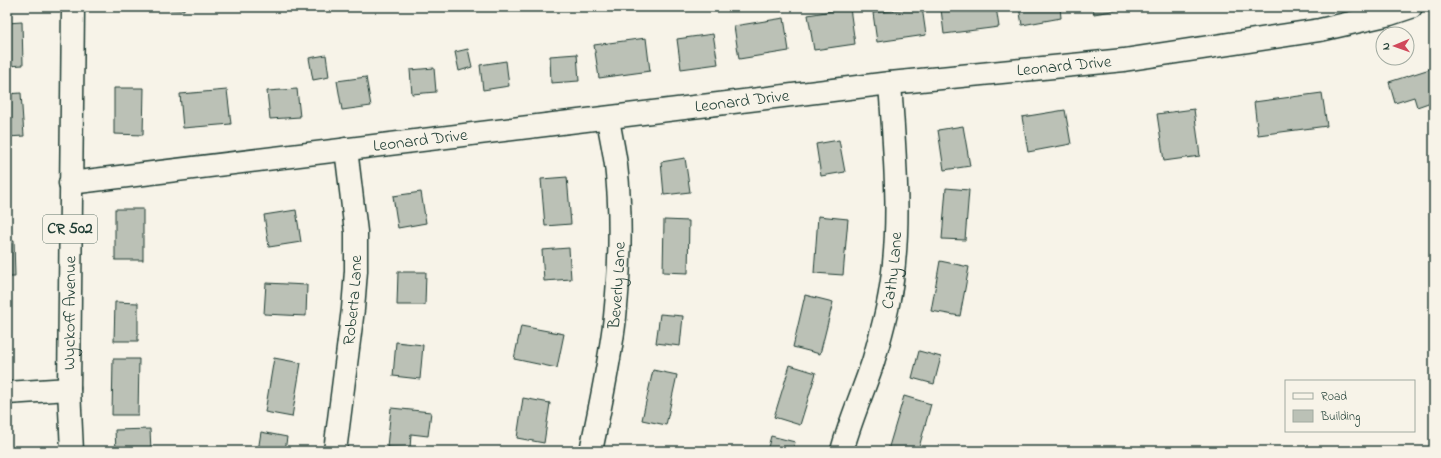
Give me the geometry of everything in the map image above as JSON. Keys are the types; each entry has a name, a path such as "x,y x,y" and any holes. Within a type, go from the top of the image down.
{"street":[{"name":"Wyckoff Avenue","path":"72,451 69,389 73,7"},
{"name":"Leonard Drive","path":"70,183 890,83 1124,60 1320,30 1390,14 1411,7"},
{"name":"Cathy Lane","path":"842,451 848,429 873,361 887,309 894,264 897,219 897,182 890,83"},
{"name":"Beverly Lane","path":"591,451 608,368 615,317 619,265 619,213 616,165 608,118"},
{"name":"Roberta Lane","path":"335,451 353,309 356,271 356,232 346,149"},
{"path":"7,393 69,389"}],"building":[{"path":"155,7 184,7 184,10 155,9"},
{"path":"922,7 926,35 877,42 873,13"},
{"path":"958,7 996,7 999,27 944,34 941,9"},
{"path":"1019,7 1060,7 1061,18 1022,25"},
{"path":"1093,7 1135,7 1094,14"},
{"path":"850,8 855,44 814,50 808,15"},
{"path":"784,18 789,51 739,59 734,26"},
{"path":"22,22 23,65 7,66 7,23"},
{"path":"713,34 718,64 681,69 677,39"},
{"path":"646,38 650,71 599,78 594,45"},
{"path":"468,49 472,67 459,71 455,52"},
{"path":"577,54 579,81 551,83 550,56"},
{"path":"326,55 329,77 313,80 309,58"},
{"path":"506,61 509,86 483,90 480,65"},
{"path":"434,68 436,92 412,94 410,70"},
{"path":"1433,68 1434,101 1417,107 1414,97 1395,103 1389,82"},
{"path":"366,77 371,106 342,110 337,81"},
{"path":"114,88 144,88 143,135 114,134"},
{"path":"297,89 300,117 270,119 267,91"},
{"path":"227,90 231,124 183,128 180,94"},
{"path":"21,93 24,136 7,137 7,94"},
{"path":"1322,93 1327,126 1258,135 1254,102"},
{"path":"1194,109 1200,156 1164,161 1157,114"},
{"path":"1065,110 1071,144 1028,152 1022,117"},
{"path":"963,126 970,166 944,170 938,130"},
{"path":"839,140 845,172 821,176 816,144"},
{"path":"685,158 690,192 664,195 661,162"},
{"path":"567,177 571,224 545,226 541,179"},
{"path":"946,188 969,190 965,240 942,239"},
{"path":"421,192 426,223 398,228 393,196"},
{"path":"115,209 143,209 143,260 115,260"},
{"path":"296,210 301,242 269,247 264,215"},
{"path":"818,216 848,219 843,275 814,273"},
{"path":"664,220 689,221 688,273 663,272"},
{"path":"7,241 14,241 15,277 7,277"},
{"path":"569,248 571,279 544,281 542,250"},
{"path":"940,261 969,267 960,316 931,311"},
{"path":"398,272 426,272 425,305 397,305"},
{"path":"266,283 307,285 306,316 264,314"},
{"path":"805,295 833,302 820,354 793,347"},
{"path":"115,302 138,303 138,341 114,341"},
{"path":"660,314 683,316 680,346 656,343"},
{"path":"521,326 564,334 557,368 514,359"},
{"path":"396,342 423,345 420,379 393,376"},
{"path":"919,351 941,357 934,384 912,378"},
{"path":"274,358 301,363 292,417 265,412"},
{"path":"113,359 139,359 138,415 112,415"},
{"path":"790,365 816,373 800,425 774,417"},
{"path":"653,370 677,375 666,425 642,420"},
{"path":"904,396 931,404 918,451 888,450"},
{"path":"523,398 550,403 544,443 517,438"},
{"path":"391,408 431,412 428,436 411,434 410,449 387,447"},
{"path":"150,429 151,451 116,451 115,430"},
{"path":"261,432 287,437 285,451 258,451"},
{"path":"771,436 795,442 793,451 767,451"}]}
